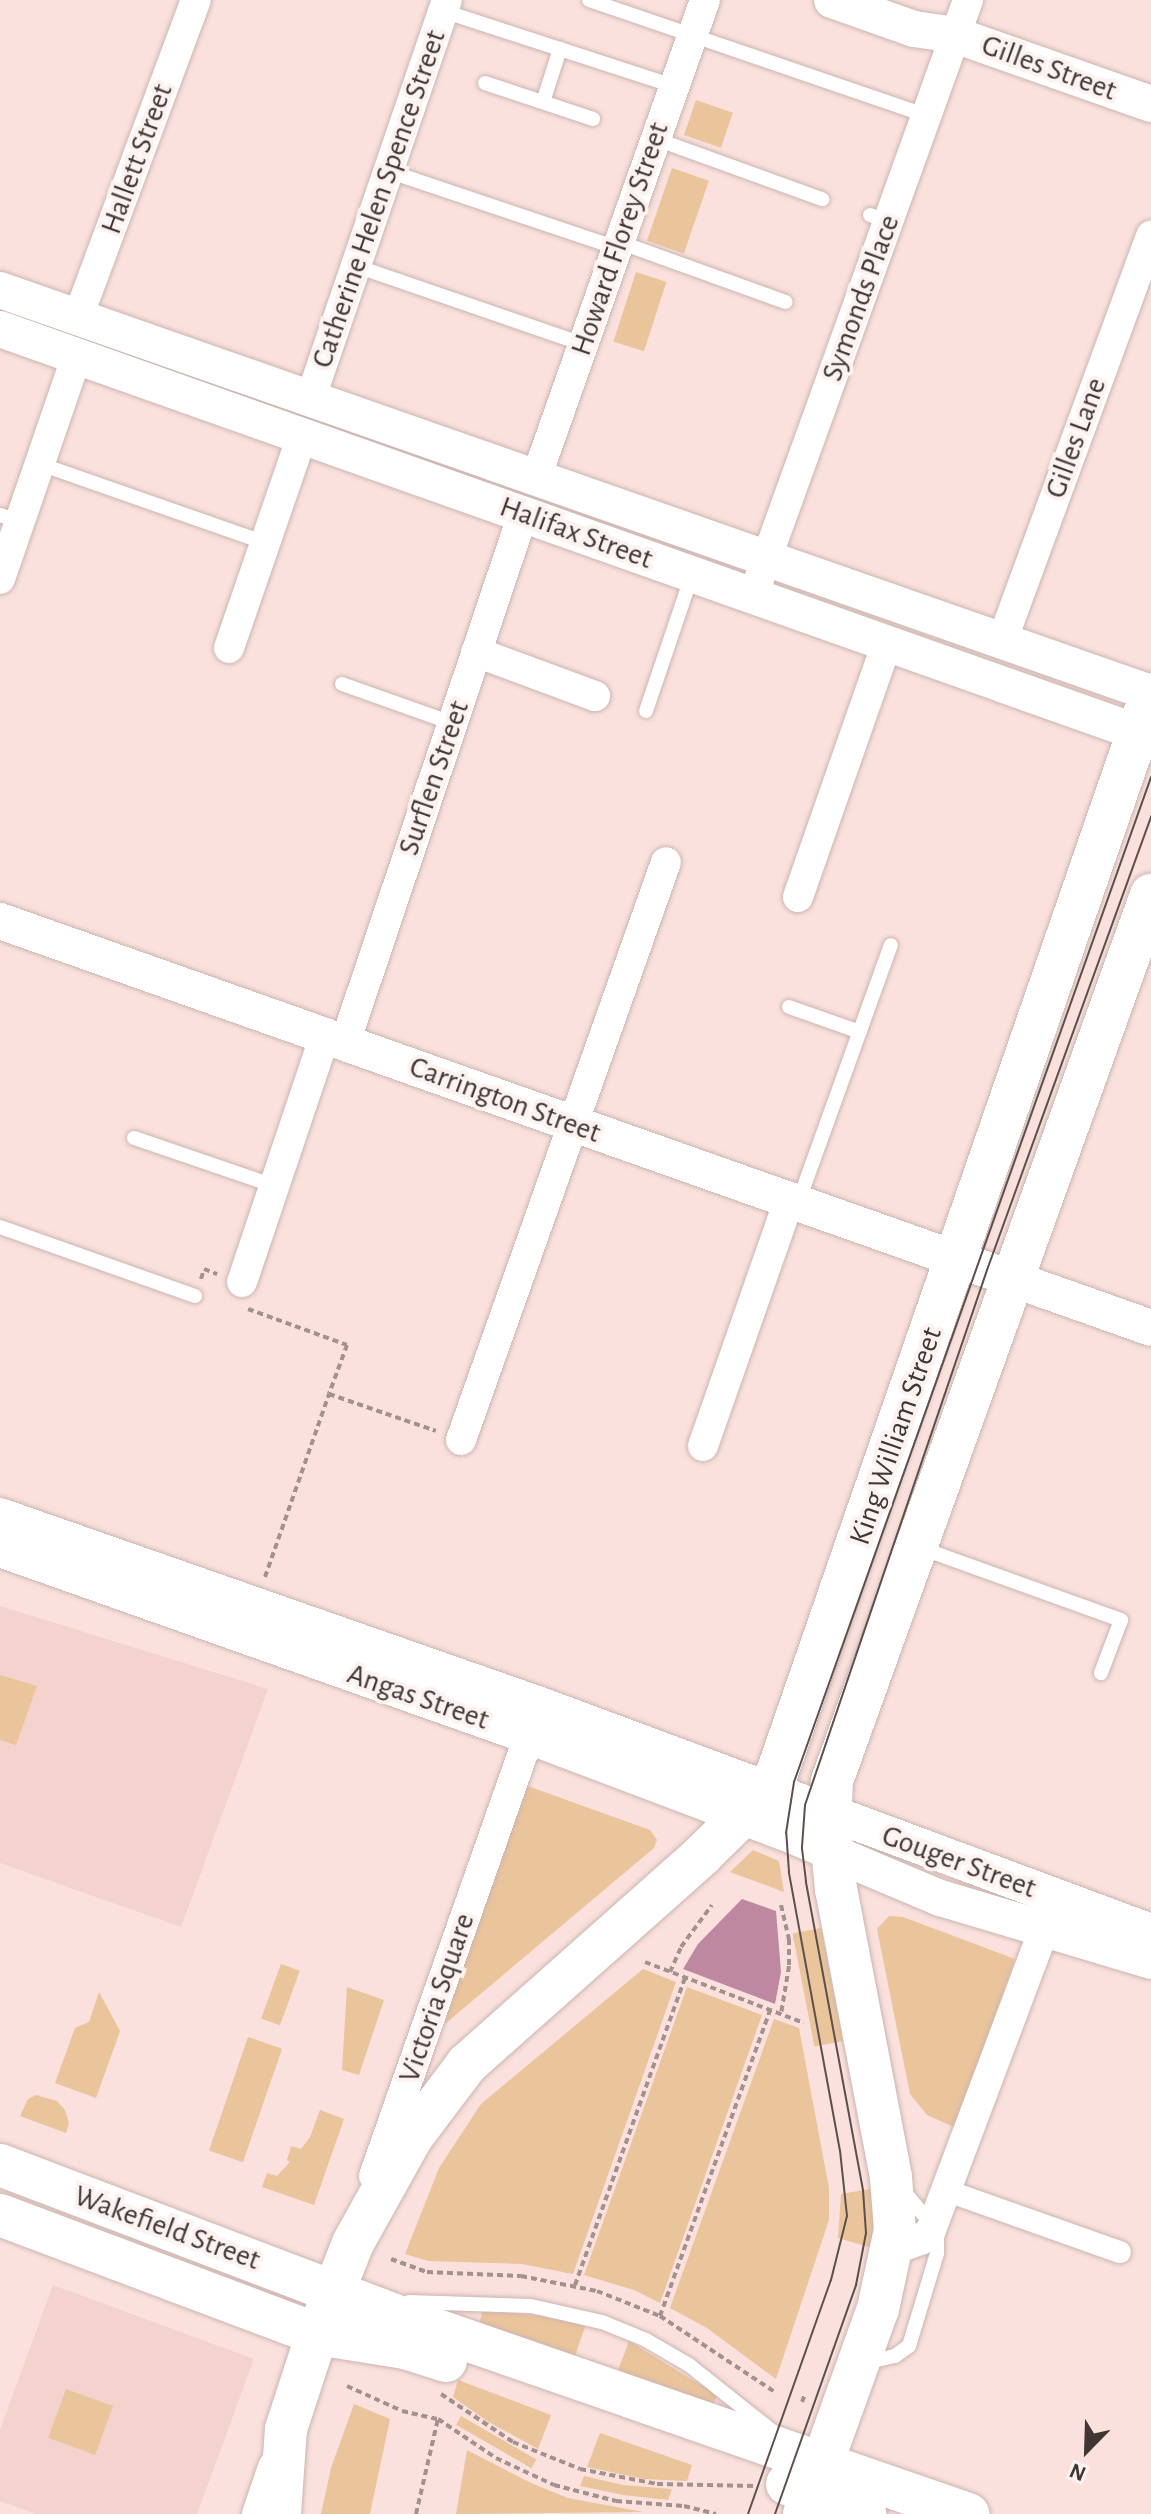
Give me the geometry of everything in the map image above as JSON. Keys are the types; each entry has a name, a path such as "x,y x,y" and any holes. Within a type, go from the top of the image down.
{"main road":[{"name":"King William Street","path":"467,2064 755,1803 781,1764 1148,714"},
{"name":"King William Street","path":"831,1833 832,1781 1010,1279 1151,895"},
{"path":"813,2490 881,2301 893,2250 891,2177 840,1913 831,1833"},
{"name":"Victoria Square","path":"280,2514 286,2429 333,2291 353,2243 405,2148 437,2100 467,2064"},
{"name":"Wakefield Street","path":"0,2165 333,2291"},
{"name":"Wakefield Street","path":"0,2215 317,2334"},
{"path":"333,2291 865,2514"},
{"path":"317,2334 428,2354 813,2490 968,2514"}],"street":[{"name":"Hallett Street","path":"78,317 196,0"},
{"name":"Howard Florey Street","path":"536,478 705,0"},
{"name":"Gilles Street","path":"832,0 914,29 951,33"},
{"name":"Gilles Street","path":"883,0 920,13 951,33 1151,104"},
{"name":"Symonds Place","path":"753,596 879,218 927,116 951,33 968,0"},
{"name":"Catherine Helen Spence Street","path":"311,397 445,5"},
{"name":"Gilles Lane","path":"1002,641 1151,235"},
{"name":"Halifax Street","path":"0,290 1002,641 1148,714"},
{"name":"Halifax Street","path":"0,329 887,643 1148,714"},
{"path":"0,579 10,518 40,464 77,356"},
{"path":"229,648 311,397"},
{"name":"Surflen Street","path":"242,1282 275,1186 335,1040 452,723 523,514"},
{"path":"798,897 887,643"},
{"path":"476,652 595,696"},
{"path":"461,1440 666,862"},
{"name":"Carrington Street","path":"0,921 1151,1328"},
{"path":"703,1446 793,1202"},
{"name":"Angas Street","path":"0,1516 256,1605 534,1720 831,1833"},
{"name":"Angas Street","path":"0,1549 534,1720"},
{"name":"Victoria Square","path":"333,2291 534,1720"},
{"name":"Gouger Street","path":"831,1833 989,1872 1151,1932"},
{"name":"Gouger Street","path":"831,1833 940,1898 1151,1961"},
{"path":"893,2250 926,2237 933,2226 1044,1929 1016,1890 989,1872"},
{"path":"956,2194 1120,2252"},
{"name":"Victoria Square","path":"257,2514 286,2429"}],"lane":[{"path":"589,0 927,116"},
{"path":"445,5 560,49 674,86"},
{"path":"543,102 560,49"},
{"path":"485,83 593,119"},
{"path":"656,139 822,199"},
{"path":"388,171 786,302"},
{"path":"356,266 583,344"},
{"path":"40,464 265,543"},
{"path":"646,711 692,574"},
{"path":"342,684 452,723"},
{"path":"793,1202 891,945"},
{"path":"789,1007 860,1032"},
{"path":"134,1138 275,1186"},
{"path":"0,1227 195,1296"},
{"path":"915,1546 1121,1620 1101,1673"},
{"path":"858,2365 895,2356 912,2339 939,2243 933,2226 891,2177"},
{"path":"333,2291 413,2303 531,2306 602,2322 646,2340 699,2371 776,2434 813,2490"}],"path":[{"path":"242,1282 234,1304 347,1345 256,1605"},
{"path":"329,1394 461,1440"},
{"path":"670,1972 681,1947 712,1905"},
{"path":"781,1905 789,1939 789,1966 781,2014"},
{"path":"645,1962 804,2023"},
{"path":"575,2285 685,1977"},
{"path":"660,2316 770,2010"},
{"path":"347,2386 402,2411 438,2419 496,2458 554,2485 616,2501 691,2507 716,2514"},
{"path":"437,2391 513,2442 580,2469 657,2484 758,2486"},
{"path":"802,2402 805,2394"},
{"path":"416,2514 438,2419"},
{"path":"688,2514 691,2507"}],"shaded area":[{"path":"696,100 733,113 721,148 684,135"},
{"path":"672,168 709,181 684,254 647,241"},
{"path":"636,272 666,282 644,351 613,341"},
{"path":"0,1606 268,1689 181,1927 0,1863"},
{"path":"0,1675 37,1686 16,1745 0,1740"},
{"path":"525,1785 650,1830 657,1840 654,1848 446,2023 440,2021"},
{"path":"753,1850 779,1861 784,1892 730,1872"},
{"path":"742,1899 776,1911 781,1972 775,2004 683,1969 698,1944"},
{"path":"889,1916 903,1917 1015,1959 956,2128 927,2115 910,2094 877,1929"},
{"path":"821,1928 843,2041 814,2046 793,1934"},
{"path":"281,1964 300,1971 280,2025 261,2019"},
{"path":"643,1969 676,1982 573,2274 522,2264 428,2261 405,2254 439,2168 481,2104"},
{"path":"347,1987 384,2000 359,2075 342,2070"},
{"path":"687,1987 762,2015 660,2303 634,2290 584,2275"},
{"path":"99,1992 120,2031 96,2098 55,2083 75,2028 89,2022"},
{"path":"774,2019 799,2028 829,2188 829,2220 776,2379 707,2328 670,2308"},
{"path":"248,2037 282,2049 243,2162 209,2150"},
{"path":"36,2095 57,2101 65,2110 69,2123 66,2133 20,2116 28,2099"},
{"path":"320,2110 344,2119 314,2205 262,2187 267,2173 277,2176 290,2162 287,2160 291,2146 301,2149 310,2137"},
{"path":"870,2189 874,2228 872,2248 838,2238 841,2194"},
{"path":"53,2285 254,2359 197,2514 36,2514 0,2501 0,2430"},
{"path":"483,2310 542,2316 586,2325 573,2361 478,2327"},
{"path":"629,2341 717,2395 711,2411 616,2376"},
{"path":"458,2380 551,2415 538,2449 487,2421 453,2397"},
{"path":"66,2389 113,2406 95,2455 48,2438"},
{"path":"354,2404 390,2419 370,2514 321,2514 331,2468"},
{"path":"461,2416 536,2460 531,2468 456,2425"},
{"path":"600,2433 692,2465 687,2481 644,2479 587,2467"},
{"path":"467,2450 568,2498 643,2512 456,2514"},
{"path":"584,2476 623,2485 672,2489 668,2500 623,2495 580,2486"}],"tram line":[{"path":"748,2514 831,2280 847,2216 840,2151 789,1872 786,1833 794,1782 1151,777"},
{"path":"775,2514 856,2285 866,2233 863,2190 806,1881 802,1847 805,1805 987,1270 1151,816"}]}
